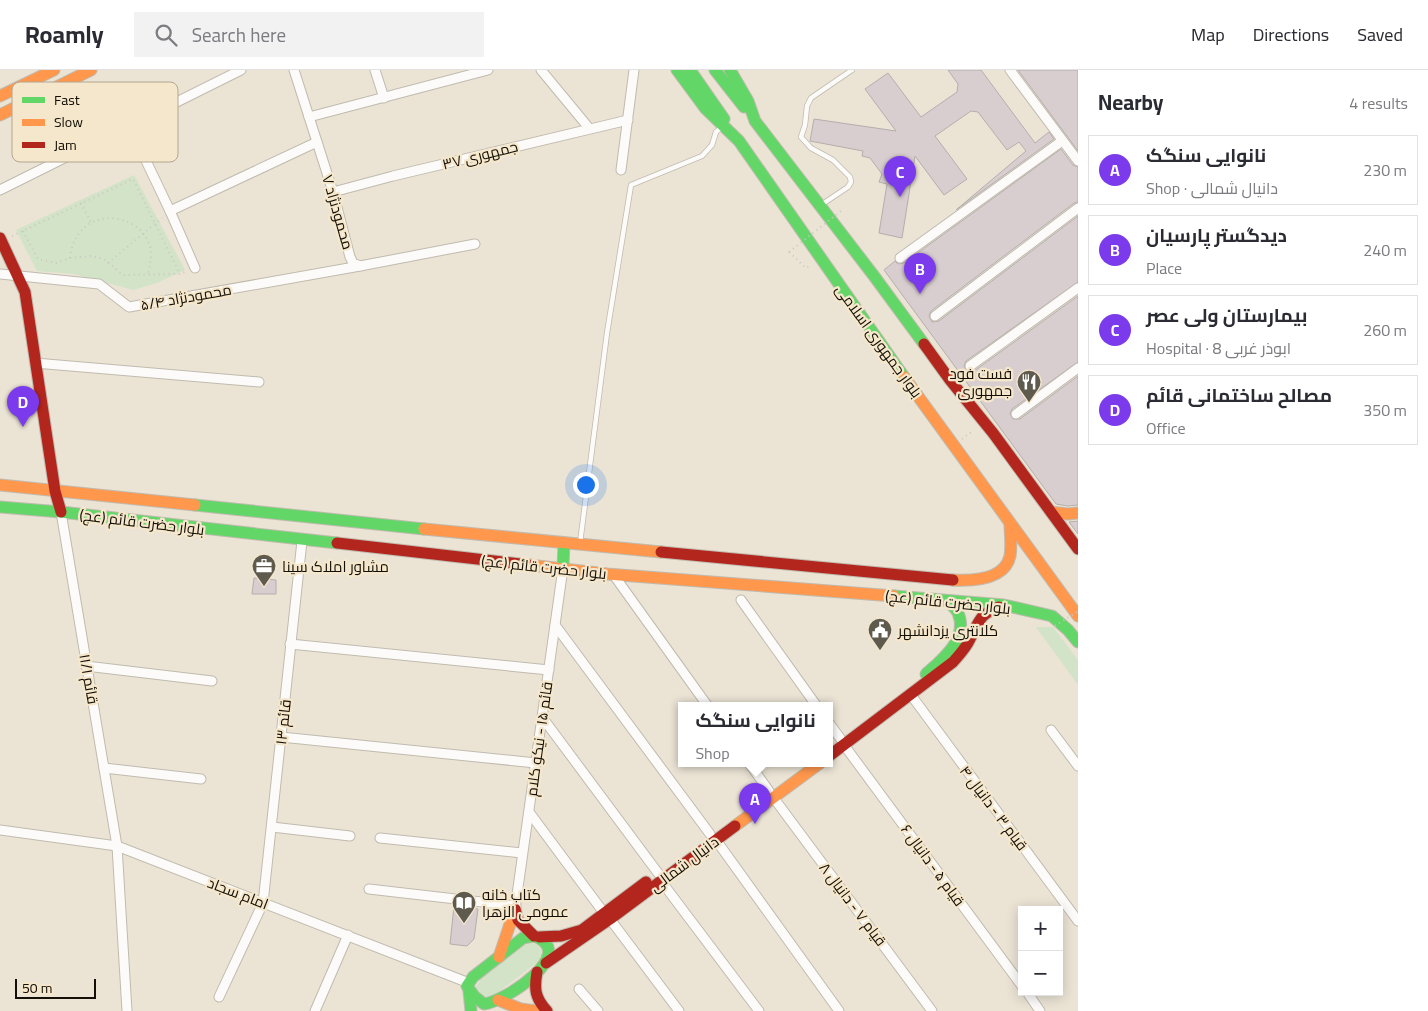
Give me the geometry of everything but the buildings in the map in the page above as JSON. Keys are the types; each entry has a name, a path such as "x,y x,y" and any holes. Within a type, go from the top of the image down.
{"main road":[{"path":"29,82 54,70"},
{"path":"67,82 91,70"},
{"name":"بلوار جمهوری اسلامی","path":"676,70 702,105 722,127 739,141 820,259 1078,616"},
{"path":"690,70 739,141"},
{"path":"722,73 748,101 755,121 874,276 950,380 985,422 1078,549"},
{"path":"0,96 12,90"},
{"path":"0,115 12,109"},
{"path":"1,239 25,292 55,491 61,512"},
{"name":"بلوار حضرت قائم (عج)","path":"0,485 580,545 919,577 972,580 990,576 1004,569 1010,558 1010,524"},
{"name":"بلوار حضرت قائم (عج)","path":"0,507 61,512 302,541 613,574 1004,605 1052,616 1078,642"},
{"path":"1051,512 1078,513"},
{"path":"563,568 564,543"},
{"path":"833,745 842,742 911,695 941,666 959,635 961,622 958,612 948,601"},
{"path":"833,752 842,742 921,679 941,666 953,662 966,646 980,616 988,610 1004,605"},
{"name":"دانیال شمالی","path":"494,1005 607,916 771,794 802,767"},
{"name":"دانیال شمالی","path":"771,794 814,767"},
{"path":"515,908 518,920 546,942 549,956 546,963"},
{"path":"498,957 515,908"},
{"name":"دانیال شمالی","path":"536,936 559,938 570,935 607,916"},
{"path":"471,1011 469,987 473,976 523,938 536,936"},
{"path":"537,972 534,988 535,997 547,1011"},
{"path":"469,987 474,998 484,1004 536,1011"}],"street":[{"path":"178,101 241,70"},
{"name":"محمودنژاد ۷","path":"294,70 333,192 350,257 354,263 360,266 475,244"},
{"path":"375,70 384,98"},
{"path":"448,70 451,80"},
{"path":"310,117 488,70"},
{"path":"541,70 589,128"},
{"path":"621,170 634,70"},
{"path":"1010,70 1078,162"},
{"name":"جمهوری ۳۷","path":"333,192 628,120"},
{"path":"900,258 1062,141"},
{"path":"170,212 317,142"},
{"path":"0,190 56,162"},
{"path":"146,162 195,268"},
{"path":"935,316 1078,208"},
{"name":"محمودنژاد ۵/۴","path":"0,274 99,284 129,307 360,266"},
{"path":"970,366 1078,288"},
{"path":"35,363 259,382"},
{"path":"1016,414 1078,368"},
{"name":"قائم ۱۱/۱","path":"61,512 117,846 127,1011"},
{"name":"قائم ۱۳","path":"219,997 263,903 302,541"},
{"name":"قائم ۱۵ - نیکو کلام","path":"515,908 563,568"},
{"path":"613,574 705,702"},
{"path":"741,600 814,702"},
{"path":"555,625 713,837 839,1011"},
{"path":"290,644 549,670"},
{"path":"86,666 212,681"},
{"name":"قیام ۳ - دانیال ۴","path":"911,695 1078,921"},
{"path":"542,717 759,1011"},
{"name":"قیام ۵ - دانیال ۶","path":"833,728 1018,981"},
{"path":"1051,730 1078,766"},
{"path":"281,737 536,763"},
{"name":"قیام ۷ - دانیال ۸","path":"752,767 932,1011"},
{"path":"104,768 201,779"},
{"path":"529,812 680,1011"},
{"path":"272,827 350,836"},
{"name":"امام سجاد","path":"0,830 117,846 348,935 469,987"},
{"path":"380,838 522,853"},
{"path":"368,889 515,908"},
{"path":"315,1011 348,935"},
{"path":"579,989 598,1011"},
{"path":"1030,996 1040,1011"}],"lane":[{"path":"820,205 848,187 851,182 850,177 833,160 811,148 802,137 807,106 812,98 852,70"},
{"path":"580,545 607,333 631,185 702,156 712,145 716,132 722,127"}],"path":[{"path":"1,239 23,231 133,179 180,274"},
{"path":"81,203 91,223"},
{"path":"806,268 788,252 841,211"},
{"path":"108,263 170,212"},
{"path":"70,258 73,244 80,232 91,223 105,218 119,218 132,224 143,233 150,246 151,260 148,274"},
{"path":"23,231 38,259 56,263 70,258 90,256 104,259 123,275 180,274 195,268"},
{"path":"874,276 900,258"},
{"path":"954,445 985,422"},
{"path":"1056,626 1078,611"}],"green space":[{"path":"134,175 185,270 157,283 133,290 74,274 37,271 16,230"},
{"path":"1036,627 1053,627 1078,660 1078,685"},
{"path":"533,943 541,950 539,961 492,997 485,998 477,993 475,988 481,979 525,945"}],"traffic: fast":[{"path":"677,70 705,108 739,141 904,377"},
{"path":"690,70 724,119"},
{"path":"715,70 744,107"},
{"path":"730,70 748,101 755,121 924,344"},
{"path":"195,505 424,529"},
{"path":"0,507 61,512 337,543"},
{"path":"563,568 564,543"},
{"path":"894,596 1004,605 1052,616 1078,642"},
{"path":"926,674 946,655 960,631 958,613 948,601"},
{"path":"534,936 546,944 548,954 544,964 534,976 507,995 494,1001 484,1004 474,996 467,986 473,977 523,938 534,936"},
{"path":"469,991 471,1011"}],"traffic: slow":[{"path":"29,82 54,70"},
{"path":"67,82 91,70"},
{"path":"0,96 12,90"},
{"path":"0,115 12,109"},
{"path":"904,377 1078,616"},
{"path":"0,485 195,505"},
{"path":"1051,512 1078,513"},
{"path":"953,580 979,579 1002,570 1010,556 1010,524"},
{"path":"424,529 661,552"},
{"path":"529,565 607,574 894,596"},
{"path":"735,826 815,767"},
{"path":"499,957 515,909"},
{"path":"498,1000 521,1009 536,1011"}],"traffic: jam":[{"path":"0,238 25,292 55,491 61,512"},
{"path":"924,344 950,380 993,433 1078,549"},
{"path":"337,543 529,565"},
{"path":"661,552 953,580"},
{"path":"833,753 953,662 966,645 980,619 999,607"},
{"path":"546,963 610,919 735,826"},
{"path":"539,937 561,936 582,930 646,882"},
{"path":"515,909 518,920 534,936"},
{"path":"537,972 536,993 547,1011"}],"place":[{"name":"بیمارستان ولی عصر","path":"900,197"},
{"name":"دیدگستر پارسیان","path":"920,294"},
{"name":"فست فود جمهوری","path":"1029,403"},
{"name":"مصالح ساختمانی قائم","path":"23,427"},
{"name":"مشاور املاک سینا","path":"264,587"},
{"name":"کلانتری یزدانشهر","path":"880,651"},
{"name":"نانوایی سنگک","path":"755,824"},
{"name":"کتاب خانه عمومی الزهرا","path":"464,924"}]}
